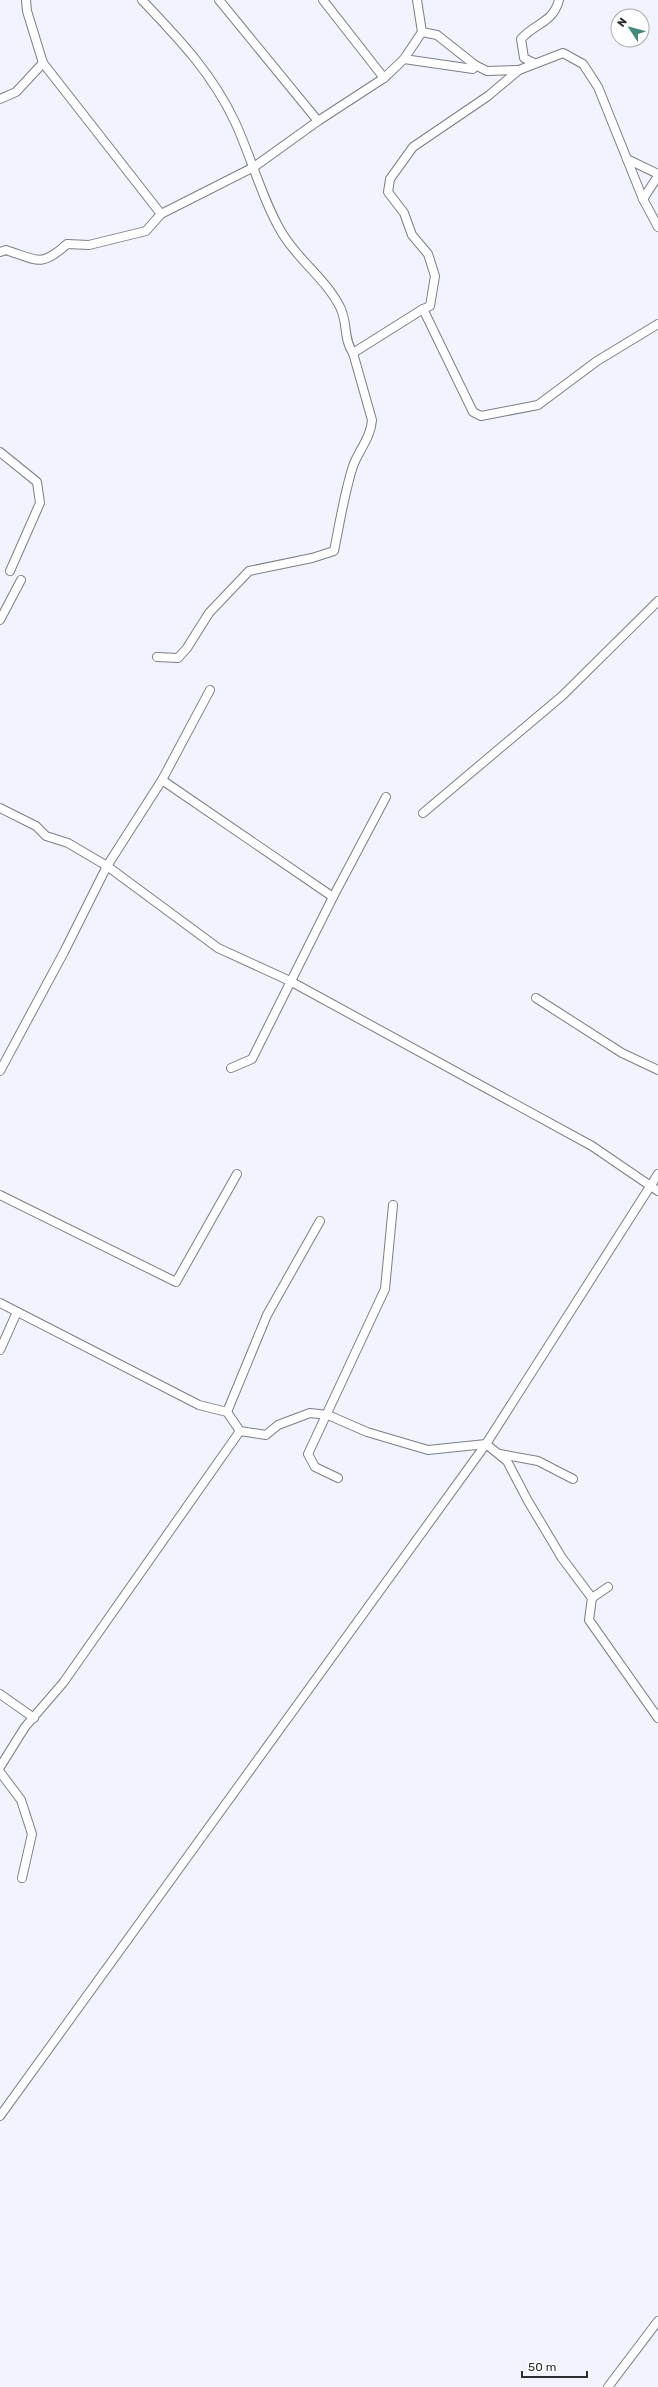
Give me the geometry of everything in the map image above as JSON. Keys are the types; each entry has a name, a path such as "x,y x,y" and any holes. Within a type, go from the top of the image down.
{"street":[{"path":"26,0 27,11 43,63 161,214"},
{"path":"142,0 201,63 222,95 254,167 269,207 283,234 341,308 346,328 347,345 353,353 372,420 371,430 356,458 345,492 334,551 312,558 249,571 209,613 178,658 157,657"},
{"path":"220,0 318,121"},
{"path":"324,0 384,78"},
{"path":"0,252 6,250 41,261 52,258 67,244 89,245 146,231 161,214 254,167 318,121 384,78 404,59 422,32 418,0"},
{"path":"534,63 524,58 521,39 530,29 540,25 553,15 559,0"},
{"path":"422,32 437,35 475,65 487,71 519,70"},
{"path":"353,353 430,306 433,298 435,276 428,254 412,235 404,213 388,192 390,179 413,147 488,96 519,70 534,63 563,53 583,64 598,87 643,199 658,228"},
{"path":"404,59 473,69 475,65"},
{"path":"0,99 16,92 43,63"},
{"path":"627,159 658,175 643,199"},
{"path":"424,309 473,412 481,416 538,405 597,361 658,324"},
{"path":"0,452 37,482 40,503 10,571"},
{"path":"0,620 21,580"},
{"path":"423,813 562,696 658,600"},
{"path":"0,1072 64,952 107,866 162,780 210,690"},
{"path":"162,780 333,896"},
{"path":"230,1068 252,1059 333,896 386,797"},
{"path":"0,808 36,826 46,836 68,843 107,866 218,948 290,981 592,1146 650,1184 658,1191"},
{"path":"536,998 622,1053 658,1070"},
{"path":"0,1195 176,1282 237,1174"},
{"path":"0,2116 486,1444 650,1184 658,1174"},
{"path":"338,1478 315,1467 308,1454 328,1415 385,1289 393,1205"},
{"path":"227,1412 267,1316 320,1221"},
{"path":"0,1303 198,1405 227,1412 240,1431 266,1435 278,1426 310,1414 328,1415 367,1432 428,1450 486,1444 507,1461 528,1501 562,1558 592,1598 589,1620 658,1718"},
{"path":"0,1350 18,1312"},
{"path":"0,1767 25,1727 63,1683 240,1431"},
{"path":"497,1453 538,1461 573,1479"},
{"path":"592,1598 608,1587"},
{"path":"0,1694 34,1718"},
{"path":"0,1772 21,1800 32,1834 22,1878"},
{"path":"608,2387 658,2321"}]}
